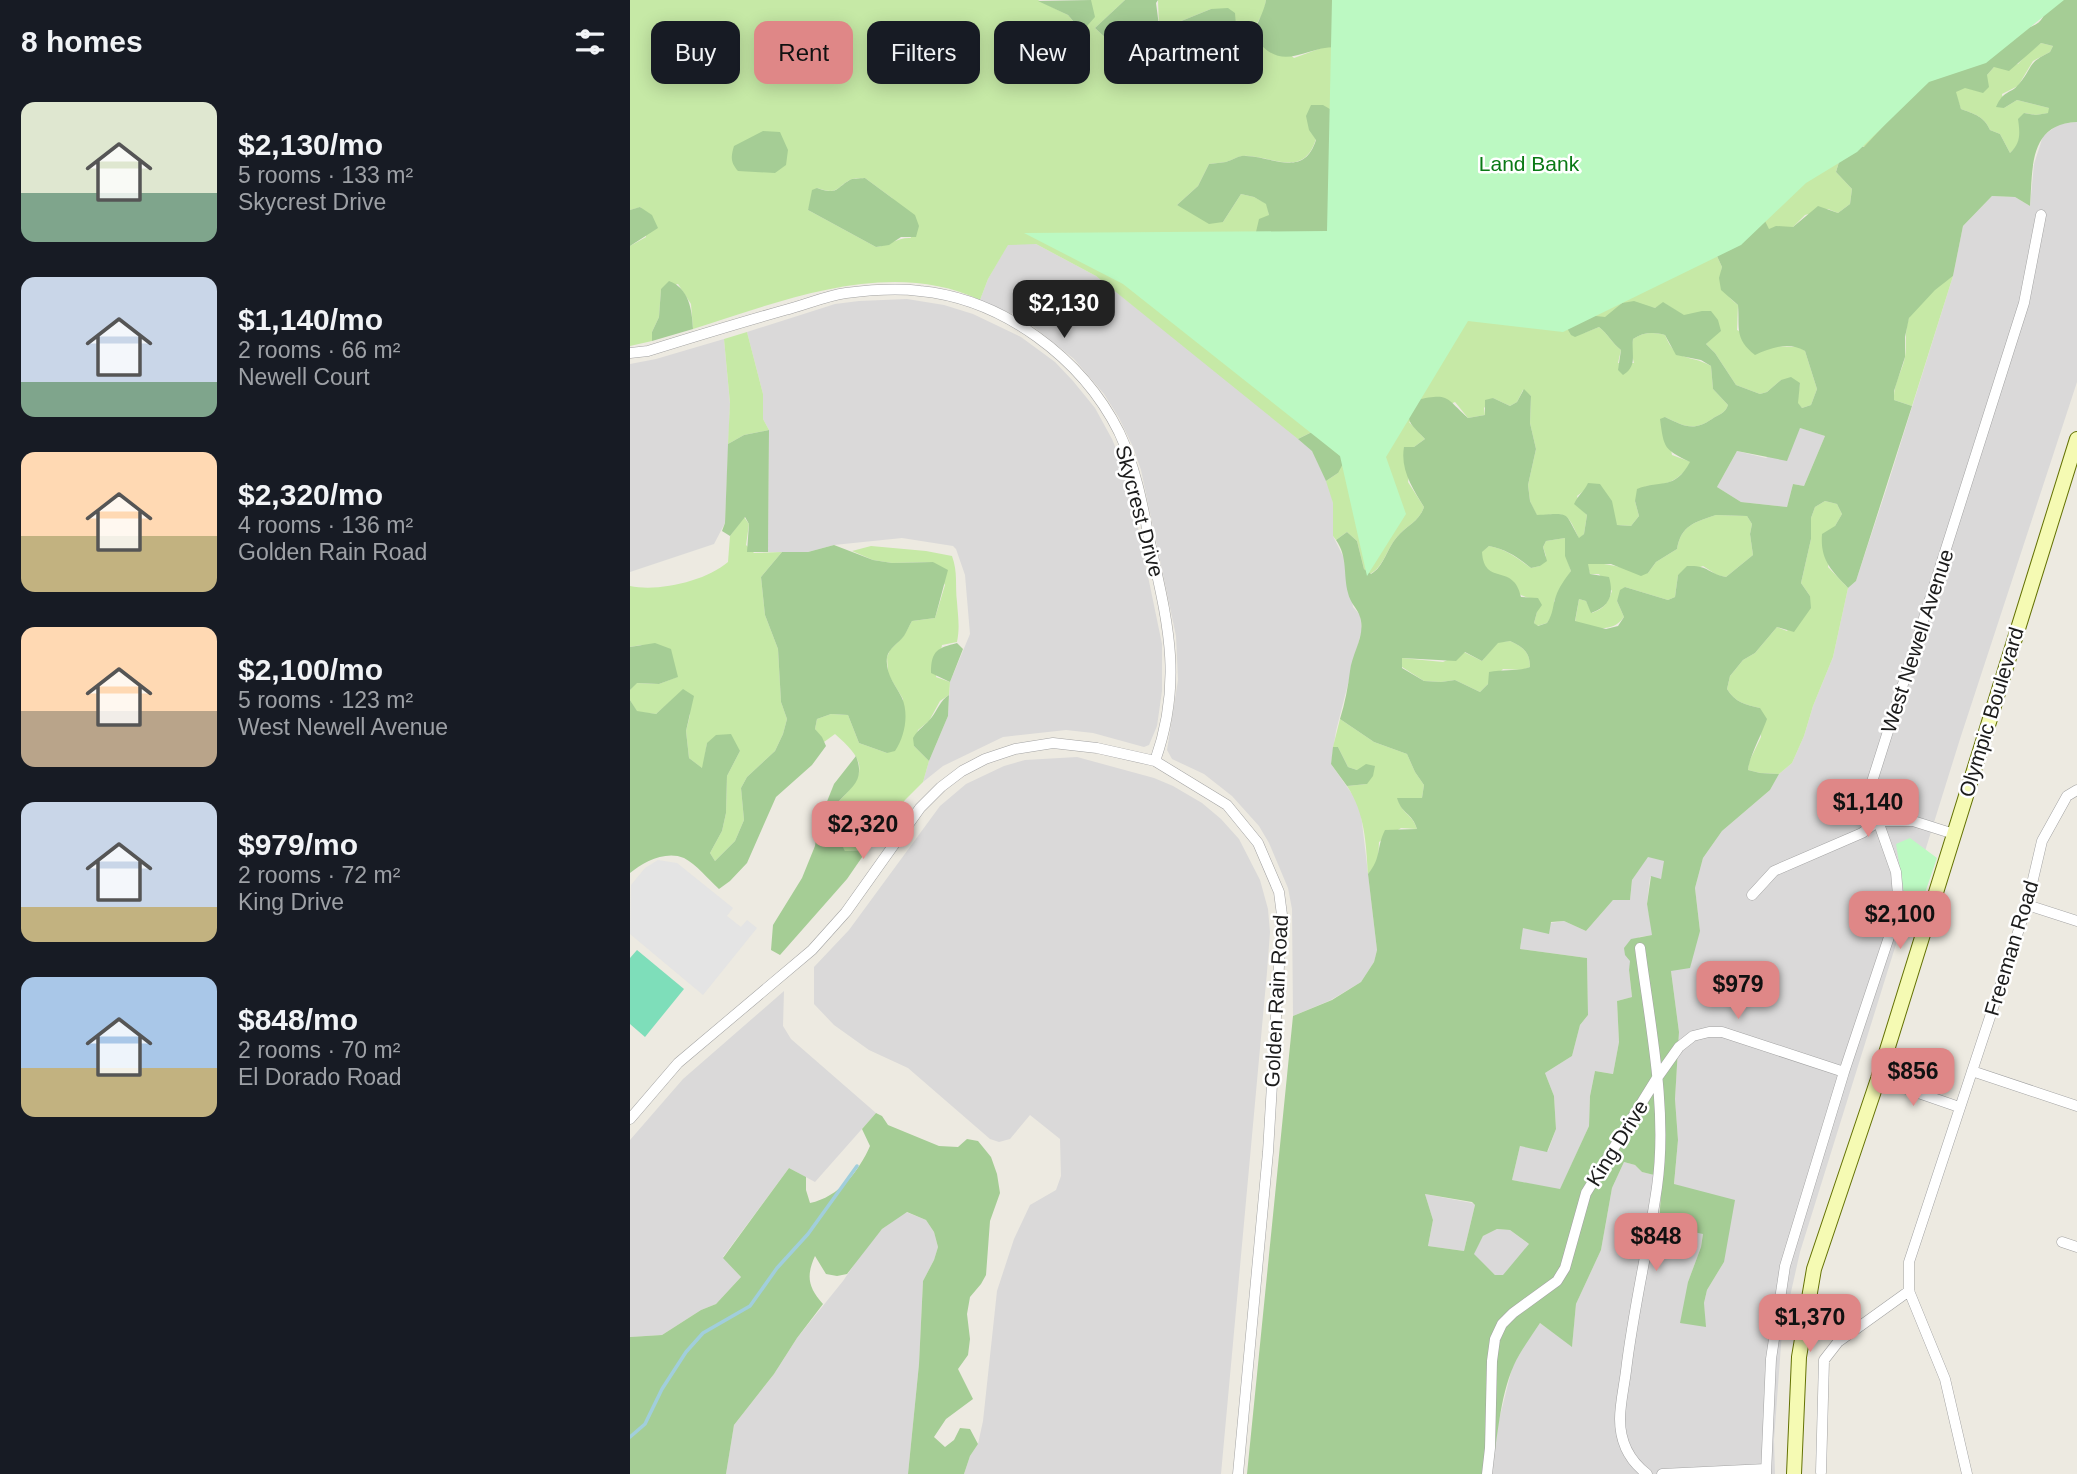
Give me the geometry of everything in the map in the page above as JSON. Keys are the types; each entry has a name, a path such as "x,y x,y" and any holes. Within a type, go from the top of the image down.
{"main road":[{"name":"Olympic Boulevard","path":"1794,1474 1799,1357 1814,1269 1878,1079 2077,439"}],"street":[{"name":"West Newell Avenue","path":"1766,1472 1771,1359 1785,1266 1844,1072 1899,907 1896,872 1868,801 1870,788 2024,303 2041,215"},
{"name":"Skycrest Drive","path":"630,354 844,293 899,290 922,291 985,308 1025,329 1051,348 1077,371 1110,415 1131,459 1142,499 1172,654 1168,713 1155,761"},
{"name":"Golden Rain Road","path":"630,1119 678,1063 812,950 831,930 920,808 962,771 985,759 1015,749 1053,743 1097,748 1155,761 1227,805 1258,843 1279,892 1282,915 1268,1152 1238,1474"},
{"name":"Freeman Road","path":"1968,1474 1945,1378 1909,1292 1909,1262 2027,905 2042,841 2067,796 2077,790"},
{"path":"1752,895 1774,872 1862,833 1878,821 1913,821 1954,834"},
{"path":"2027,905 2077,921"},
{"path":"1640,948 1657,1078 1657,1185 1631,1329 1620,1420 1626,1450 1637,1466 1647,1474"},
{"name":"King Drive","path":"1487,1474 1495,1339 1502,1324 1513,1313 1557,1281 1566,1268 1586,1193 1679,1047 1693,1036 1722,1032 1844,1072"},
{"path":"1972,1071 2077,1106"},
{"path":"1878,1079 1959,1107"},
{"path":"2062,1242 2077,1247"},
{"path":"1821,1472 1824,1360 1838,1342 1909,1292"},
{"path":"1662,1474 1766,1472"}],"shaded area":[{"path":"2077,122 2077,382 1960,739 1800,1252 1782,1332 1774,1440 1775,1474 1492,1474 1498,1424 1512,1368 1524,1346 1540,1323 1572,1346 1576,1304 1601,1250 1612,1188 1624,1162 1635,1165 1642,1172 1662,1177 1659,1213 1703,1234 1688,1282 1705,1327 1704,1303 1707,1290 1724,1262 1674,1185 1678,1140 1675,1099 1679,1032 1671,971 1700,931 1695,888 1703,858 1722,831 1770,790 1779,774 1792,763 1804,736 1833,657 1848,588 1856,581 1953,276 1963,226 1992,196 2015,197 2030,206 2034,164 2043,136 2059,124"},
{"path":"1008,244 1036,244 1096,276 1255,402 1312,450 1331,491 1333,536 1344,558 1353,607 1360,615 1362,629 1336,731 1331,764 1357,801 1361,814 1377,950 1374,962 1361,982 1331,1000 1293,1016 1292,909 1288,888 1269,843 1259,826 1232,796 1204,774 1172,759 1167,750 1178,680 1176,636 1141,470 1133,447 1104,394 1074,359 1024,319 980,300 988,279"},
{"path":"907,299 944,305 973,314 1021,337 1055,362 1073,381 1095,408 1112,439 1132,499 1162,644 1162,691 1157,726 1149,745 1144,747 1093,733 1066,730 1003,737 943,766 923,782 948,716 950,682 970,634 965,575 956,549 953,546 902,538 834,545 808,552 768,552 769,430 763,419 763,394 747,332 835,304"},
{"path":"724,339 730,404 725,523 714,544 630,572 630,364"},
{"path":"1800,428 1825,436 1804,486 1793,484 1787,507 1741,502 1717,487 1737,451 1766,458"},
{"path":"1077,757 1154,778 1202,803 1239,839 1260,880 1268,909 1270,932 1267,972 1221,1474 964,1474 970,1456 978,1444 983,1421 997,1291 1014,1239 1030,1205 1056,1190 1061,1176 1060,1139 1030,1115 1010,1139 999,1142 990,1139 908,1068 869,1050 834,1025 814,1004 814,967 849,930 940,806 966,784 1004,766 1025,760"},
{"path":"1648,856 1665,860 1661,880 1650,877 1647,904 1653,935 1639,937 1629,970 1632,997 1617,1001 1619,1042 1613,1074 1595,1071 1590,1096 1589,1126 1560,1190 1512,1180 1520,1146 1548,1151 1556,1129 1554,1096 1545,1073 1572,1056 1580,1025 1588,1015 1587,958 1520,949 1523,927 1564,921 1586,931 1613,900 1630,900 1632,880"},
{"path":"658,860 677,863 733,908 727,916 741,927 747,920 757,928 703,995 630,934 631,885 645,868"},
{"path":"784,991 783,1026 791,1039 876,1113 815,1182 789,1168 723,1257 741,1277 716,1304 701,1310 662,1335 630,1337 630,1140 683,1079"},
{"path":"1425,1194 1475,1205 1464,1251 1428,1246 1433,1220"},
{"path":"906,1212 926,1220 934,1232 938,1247 923,1281 919,1364 908,1474 726,1474 734,1425 864,1250 882,1229"},
{"path":"1497,1229 1510,1230 1530,1245 1504,1275 1495,1275 1473,1254 1483,1236"}],"green space":[{"path":"630,0 1038,0 1068,15 1073,21 994,21 994,84 1090,84 1090,21 1075,21 1091,0 1125,0 1095,28 1104,36 1104,84 1263,84 1263,31 1294,58 1324,47 1337,47 1888,121 1865,147 1854,144 1839,162 1836,172 1852,189 1850,204 1838,213 1828,209 1805,215 1793,227 1717,256 1722,267 1724,288 1738,305 1737,330 1773,346 1799,347 1805,351 1817,389 1811,405 1802,408 1797,403 1800,383 1781,380 1767,392 1760,394 1736,385 1706,344 1714,335 1664,303 1655,308 1622,303 1612,314 1584,333 1599,327 1621,350 1618,363 1634,363 1631,351 1633,339 1649,333 1665,335 1669,344 1679,354 1711,366 1713,389 1728,405 1722,414 1694,426 1683,425 1665,417 1672,455 1691,462 1682,474 1667,483 1646,486 1635,501 1639,516 1631,526 1617,525 1585,490 1577,496 1581,509 1587,515 1584,534 1579,539 1568,519 1554,514 1537,516 1530,501 1528,485 1536,449 1530,423 1531,396 1523,390 1517,402 1510,406 1493,398 1484,408 1485,415 1468,418 1455,402 1409,422 1425,439 1414,447 1408,482 1424,507 1419,516 1394,541 1379,567 1370,574 1364,569 1357,541 1347,532 1336,540 1333,536 1333,503 1326,481 1338,473 1312,432 1298,439 1096,276 1036,244 1008,245 988,279 980,300 945,288 909,282 873,283 799,296 693,329 691,304 678,284 661,289 659,317 652,332 652,341 630,346 630,246 646,237 641,207 630,210","holes":["1309,130 1396,235 1269,215 1267,204 1241,194 1223,222 1177,205 1198,186 1209,164 1244,156 1287,162 1304,158 1311,151 1316,139","865,178 892,198 911,238 876,247 808,210 817,188 834,191 852,179"]},
{"path":"1091,0 1095,17 1090,23 1073,21 1068,15 1038,1"},
{"path":"1125,0 1158,0 1158,21 1104,21 1104,36 1095,28"},
{"path":"1158,0 1266,0 1258,21 1212,21 1211,9 1181,21 1159,21"},
{"path":"1266,0 1433,0 1337,47 1284,57 1263,47 1263,21 1259,21"},
{"name":"Land Bank","path":"1332,0 2064,0 1986,63 1929,82 1857,152 1806,183 1741,245 1563,332 1468,321 1386,457 1406,514 1367,576 1340,456 1123,284 1024,233 1327,231"},
{"path":"1892,0 2022,29 2041,20 2048,0 2077,0 2077,122 2049,131 2041,140 2033,164 2030,206 2015,197 1992,196 1963,226 1953,276 1935,290 1909,318 1905,357 1894,391 1894,400 1912,406 1856,581 1848,588 1825,558 1822,534 1835,526 1842,514 1837,504 1825,501 1815,507 1811,518 1811,539 1801,583 1810,596 1811,608 1794,632 1777,627 1755,653 1743,660 1730,676 1727,689 1733,697 1760,708 1767,719 1748,770 1779,774 1770,790 1722,831 1703,858 1695,888 1700,931 1690,968 1671,971 1679,1032 1675,1099 1678,1140 1674,1184 1735,1200 1724,1262 1707,1290 1704,1303 1706,1327 1680,1323 1688,1282 1703,1234 1659,1225 1662,1177 1642,1172 1635,1165 1624,1162 1612,1188 1601,1250 1576,1304 1572,1347 1540,1323 1523,1349 1505,1391 1491,1474 1247,1474 1293,1016 1332,1000 1361,982 1374,962 1377,950 1368,874 1377,857 1385,830 1417,829 1397,798 1422,798 1424,785 1407,754 1374,742 1340,719 1361,624 1359,614 1349,597 1344,559 1336,540 1347,532 1357,541 1364,569 1371,574 1379,567 1397,537 1422,512 1424,507 1408,479 1403,455 1404,447 1414,447 1425,439 1410,421 1409,413 1415,400 1446,398 1468,418 1485,415 1485,400 1493,398 1510,406 1517,402 1524,389 1531,396 1530,423 1536,449 1528,485 1530,501 1537,515 1565,516 1579,538 1584,534 1587,515 1574,504 1588,483 1600,484 1612,501 1617,525 1631,526 1639,516 1635,501 1637,489 1673,481 1690,462 1667,447 1660,419 1665,417 1683,425 1699,425 1722,414 1728,405 1713,389 1711,366 1701,360 1676,355 1665,335 1649,333 1633,339 1631,368 1623,375 1618,370 1621,350 1599,327 1575,337 1564,323 1587,315 1605,317 1622,303 1634,301 1655,308 1663,302 1684,315 1711,311 1718,320 1721,331 1706,344 1736,385 1760,394 1767,392 1781,380 1791,377 1800,383 1798,403 1802,408 1811,405 1817,389 1805,351 1786,346 1755,355 1748,349 1739,333 1738,305 1721,290 1719,278 1722,267 1717,256 1764,219 1769,229 1776,226 1793,227 1818,206 1838,213 1850,204 1852,189 1836,172 1839,162 1854,144 1864,147 1888,121","holes":["2041,43 2053,46 2050,52 2034,63 2019,84 2002,97 1996,107 2004,108 2017,100 2049,108 2048,113 2024,113 2018,119 2019,138 2010,153 2000,134 1990,130 1978,116 1961,109 1956,92 1965,88 1983,93 1989,87 1987,75 1994,67 2009,71","1800,428 1825,436 1804,486 1793,484 1787,507 1741,502 1717,487 1737,451 1787,461","1716,515 1747,516 1752,524 1750,534 1753,555 1726,577 1704,568 1687,566 1678,575 1675,597 1668,600 1625,587 1620,590 1617,601 1624,617 1618,626 1606,629 1575,621 1579,599 1586,601 1591,613 1603,607 1611,594 1609,577 1590,574 1588,564 1611,564 1641,576 1648,573 1656,562 1677,549 1686,530","1565,538 1565,556 1571,571 1557,593 1547,623 1538,626 1534,623 1542,605 1538,598 1521,597 1512,580 1488,569 1482,552 1489,546 1501,549 1531,568 1547,561 1543,547 1546,541","1510,641 1525,651 1530,667 1489,672 1488,684 1480,692 1455,680 1424,681 1402,668 1402,658 1456,661 1465,652 1482,661 1498,643","1648,857 1664,861 1661,879 1651,876 1647,904 1652,935 1631,939 1624,948 1630,961 1632,997 1617,1001 1619,1042 1613,1074 1595,1071 1590,1096 1589,1126 1560,1189 1512,1180 1520,1146 1547,1152 1556,1129 1554,1096 1545,1073 1572,1056 1580,1025 1588,1015 1587,958 1520,949 1523,928 1549,934 1551,922 1564,921 1586,931 1613,900 1630,900 1632,880","1425,1194 1472,1202 1475,1205 1464,1251 1428,1246 1433,1220","1497,1229 1510,1230 1529,1244 1503,1275 1495,1275 1474,1254 1483,1236"]},
{"path":"1228,8 1235,13 1236,21 1181,21 1211,9"},
{"path":"2041,43 2053,46 2050,52 2033,61 2018,86 2002,94 2004,108 2017,100 2049,108 2049,113 2024,113 2018,145 2010,153 2000,134 1990,130 1978,116 1961,109 1955,92 1987,75 1994,67 2018,64"},
{"path":"1311,105 1323,105 1335,112 1415,233 1256,232 1259,219 1269,215 1266,204 1241,194 1223,222 1209,224 1177,205 1198,186 1209,164 1243,156 1287,163 1304,159 1311,152 1316,140 1309,130 1306,116"},
{"path":"763,131 780,132 788,150 786,165 775,173 738,171 732,159 734,146"},
{"path":"865,178 915,215 919,226 916,237 901,237 889,245 876,247 808,210 812,190 817,188 834,191 852,179"},
{"path":"640,207 652,215 658,228 630,246 630,210"},
{"path":"1953,276 1912,406 1894,400 1905,357 1909,318 1922,300"},
{"path":"669,281 685,294 693,329 652,341 652,332 659,317 661,289"},
{"path":"747,332 763,394 763,419 769,430 744,435 728,444 730,403 724,339"},
{"path":"769,430 768,552 747,552 749,524 745,517 730,536 722,531 725,523 728,444 744,435"},
{"path":"1312,432 1345,460 1338,473 1326,481 1312,451 1298,439"},
{"path":"1825,501 1837,504 1842,514 1835,526 1828,567 1848,588 1833,657 1792,763 1779,774 1748,770 1761,737 1760,708 1733,697 1727,689 1730,676 1743,660 1755,653 1777,627 1787,631 1810,596 1801,583 1811,539 1811,518 1815,507"},
{"path":"1716,515 1747,516 1752,524 1750,534 1753,555 1726,577 1703,566 1678,575 1675,597 1668,600 1625,587 1617,601 1624,617 1614,626 1601,628 1575,622 1579,599 1586,601 1592,613 1605,605 1612,591 1599,574 1590,574 1587,564 1603,564 1648,573 1656,562 1677,549 1682,535 1690,526"},
{"path":"744,517 749,524 746,545 754,553 782,552 761,577 765,615 778,649 781,702 787,719 775,751 747,777 741,788 744,820 735,841 715,861 710,853 722,831 726,813 727,776 740,751 707,743 703,769 689,758 686,731 690,715 683,690 656,714 637,712 630,700 630,690 636,683 659,684 677,677 641,645 630,647 630,586 668,586 695,580 719,569 728,562 730,536"},
{"path":"1565,538 1566,556 1571,571 1554,601 1554,612 1547,623 1537,626 1534,623 1537,612 1530,598 1512,590 1490,574 1482,564 1481,552 1489,546 1495,547 1531,568 1540,566 1546,556 1543,547 1546,541"},
{"path":"834,545 873,560 892,563 933,562 948,570 935,618 912,621 887,657 889,674 902,698 905,711 903,732 895,751 887,753 859,743 848,715 831,714 817,719 815,729 826,746 812,765 776,797 747,863 730,881 719,889 693,864 684,858 670,855 655,858 630,873 630,700 637,711 656,714 683,689 694,696 686,731 689,758 702,768 707,743 716,735 731,734 740,751 727,776 726,813 722,831 710,853 715,861 735,841 744,820 741,788 747,777 775,751 787,719 781,702 778,649 765,615 761,577 782,552 808,552"},
{"path":"871,546 952,556 956,573 958,632 957,642 942,645 936,677 950,682 949,695 940,701 929,721 918,730 914,746 929,761 923,782 905,800 867,850 845,851 841,844 838,802 855,783 859,767 853,752 835,734 824,742 815,729 817,719 831,714 848,715 859,743 887,753 903,699 888,674 887,657 912,621 935,618 945,585 933,562 892,563 873,560 852,551"},
{"path":"1510,641 1525,651 1530,667 1522,670 1503,669 1480,692 1455,680 1424,681 1402,667 1402,658 1443,662 1464,652 1482,661 1498,642"},
{"path":"655,643 671,649 678,677 659,684 637,683 630,690 630,647"},
{"path":"957,643 963,649 950,682 931,673 932,659 937,651"},
{"path":"949,695 948,716 929,761 914,746 913,738"},
{"path":"1340,719 1374,742 1407,754 1424,785 1422,798 1398,799 1417,829 1401,828 1379,842 1378,862 1368,874 1361,818 1347,786 1367,784 1357,770 1348,767 1338,747 1333,747"},
{"path":"1333,747 1338,747 1348,767 1357,770 1366,764 1375,766 1373,776 1367,784 1347,786 1331,764"},
{"path":"856,756 858,777 853,787 838,802 841,843 845,851 867,850 847,879 780,955 771,950 773,925 802,878 815,846 818,824 834,784"},
{"path":"1910,838 1937,858 1917,916 1907,911 1896,844"},
{"path":"637,950 684,989 645,1037 630,1024 630,958"},
{"path":"876,1113 882,1116 888,1125 939,1146 958,1147 967,1139 978,1141 991,1157 997,1174 1000,1193 990,1221 986,1275 970,1297 967,1314 970,1339 968,1355 958,1369 973,1399 946,1419 934,1437 945,1447 954,1440 960,1428 970,1429 978,1444 970,1456 964,1474 908,1474 919,1364 923,1281 938,1247 934,1232 926,1220 907,1212 882,1229 847,1274 826,1274 815,1256 810,1270 810,1281 823,1304 734,1425 726,1474 630,1474 630,1337 662,1335 701,1310 716,1304 741,1277 723,1258 789,1168 806,1177 810,1203 830,1195 847,1182 865,1155 870,1146 862,1129"}],"waterway":[{"path":"630,1437 645,1424 662,1389 686,1352 703,1333 750,1306 777,1268 808,1234 857,1166"}]}
